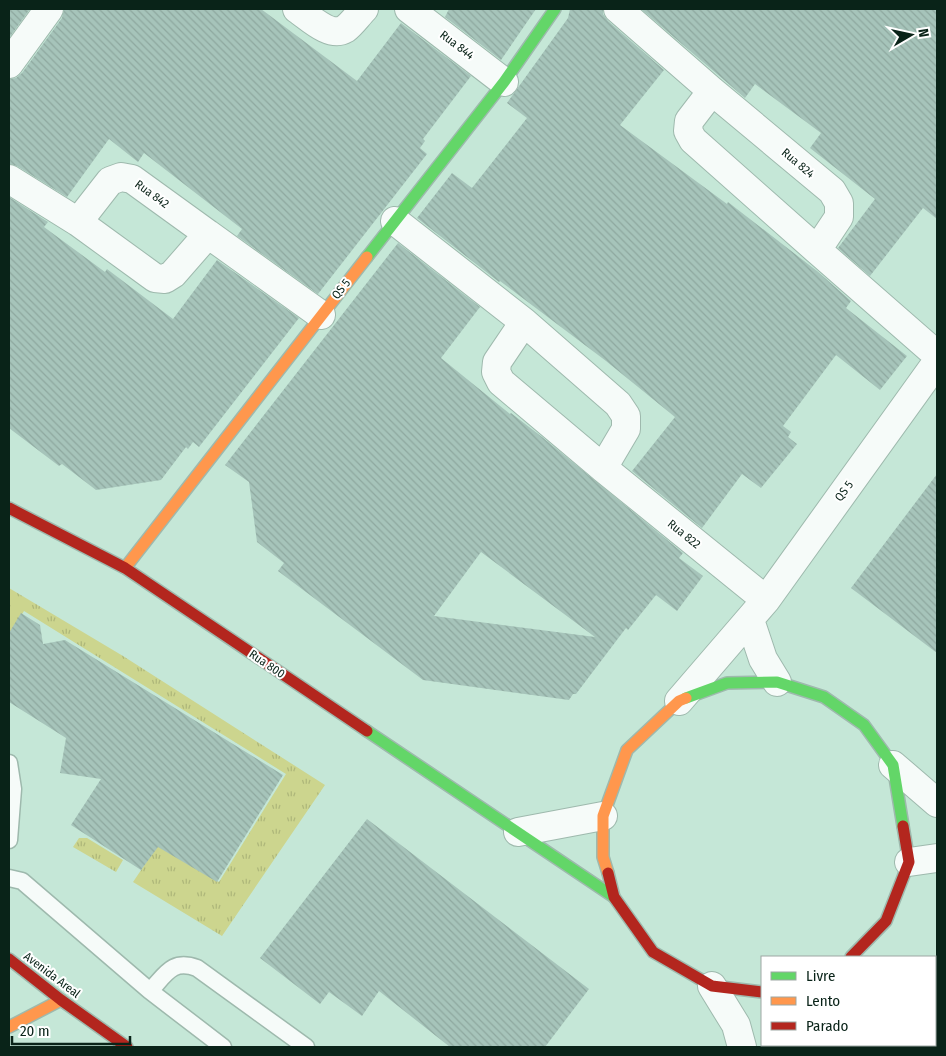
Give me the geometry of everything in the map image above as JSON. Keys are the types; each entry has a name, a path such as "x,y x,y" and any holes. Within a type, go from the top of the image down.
{"street":[{"path":"9,64 49,9"},
{"path":"297,9 330,31 339,32 346,28 364,9"},
{"name":"Rua 844","path":"409,9 504,82"},
{"name":"QS 5","path":"125,568 320,315 504,82 555,9"},
{"name":"Rua 824","path":"618,9 712,91 832,191 839,203 839,217 817,250"},
{"path":"712,91 689,121 688,131 693,140 937,355"},
{"name":"Rua 842","path":"78,222 110,181 121,177 132,179 320,315"},
{"path":"9,179 78,222 155,278 165,280 208,234"},
{"path":"395,221 524,322 618,404 626,416 626,428 603,468"},
{"name":"Rua 822","path":"524,322 497,362 496,372 501,382 603,468 758,610"},
{"name":"QS 5","path":"679,701 758,610 937,362"},
{"name":"Rua 800","path":"9,508 125,568 614,897"},
{"path":"758,610 763,659 778,682"},
{"path":"761,992 712,986 653,952 614,897 603,857 603,816 628,750 679,701 727,683 778,682 824,697 864,725 893,765 937,803"},
{"path":"851,956 886,921 909,862 893,765"},
{"path":"518,832 603,816"},
{"path":"909,862 937,858"},
{"name":"Avenida Areal","path":"9,960 60,1000 127,1047"},
{"path":"712,986 736,1025 742,1047"},
{"path":"9,1026 60,1000"}],"lane":[{"path":"9,763 13,789 9,840"},
{"path":"9,878 22,882 150,991 224,1047"},
{"path":"150,991 172,967 186,964 197,968 306,1047"}],"green space":[{"path":"9,588 123,656 325,785 222,936 133,882 158,845 219,882 286,774 24,611 9,635"},
{"path":"79,838 87,838 123,860 116,872 73,847"}],"building":[{"path":"9,9 30,9 9,38"},
{"path":"64,9 261,9 357,81 401,23 471,76 423,139 425,141 420,148 427,154 318,294 237,236 242,229 144,153 138,162 109,139 67,197 17,166 9,164 9,79 16,78 22,73 62,18"},
{"path":"449,9 536,9 501,60 445,17"},
{"path":"570,9 603,9 603,14 608,21 664,70 620,125 727,204 728,202 817,271 851,301 846,308 907,356 880,390 836,355 783,426 791,432 788,437 797,444 761,488 742,474 702,528 632,471 675,417 606,361 499,282 417,218 452,173 472,188 527,118 507,103 568,18"},
{"path":"641,9 937,9 937,219 923,208 870,276 838,248 875,199 810,148 821,133 755,84 745,98"},
{"path":"9,197 48,222 44,227 105,272 107,269 173,319 217,260 299,318 199,447 193,442 188,449 186,447 161,480 96,490 62,464 59,466 9,428"},
{"path":"398,243 480,307 441,358 510,414 542,437 683,553 679,558 703,576 677,611 656,595 628,630 626,628 576,694 573,694 569,700 423,680 278,571 284,563 257,542 249,482 225,465","holes":["481,552 595,637 434,616"]},
{"path":"937,474 937,653 851,588"},
{"path":"21,613 40,625 43,644 65,640 283,775 217,882 158,847 141,870 71,825 101,779 60,773 66,738 9,702 9,633"},
{"path":"367,819 589,989 545,1047 450,1047 379,991 362,1016 329,992 320,1004 260,958"}],"traffic: fast":[{"path":"367,257 504,82 555,9"},
{"path":"686,698 727,683 777,682 824,697 864,725 893,765 903,826"},
{"path":"367,731 614,897"}],"traffic: slow":[{"path":"125,568 367,257"},
{"path":"608,873 603,857 603,816 627,750 679,701 686,698"},
{"path":"9,1027 61,1000"}],"traffic: jam":[{"path":"9,508 125,568 367,731"},
{"path":"852,956 886,921 909,862 903,826"},
{"path":"608,873 614,897 653,952 712,986 761,992"},
{"path":"9,959 61,1000 127,1047"}]}
